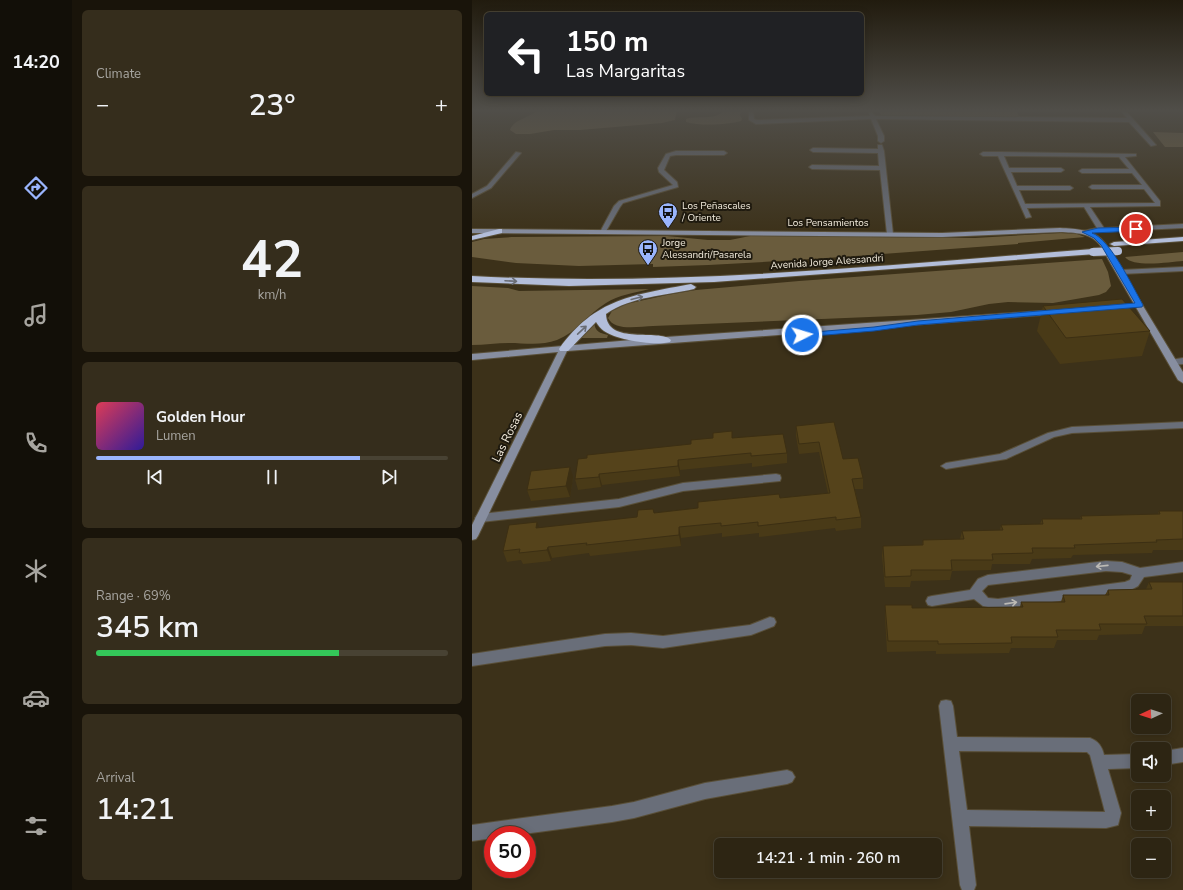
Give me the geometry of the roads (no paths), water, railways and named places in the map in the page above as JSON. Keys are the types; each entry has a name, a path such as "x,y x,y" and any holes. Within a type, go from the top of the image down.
{"highway":[{"path":"472,238 499,231"},
{"name":"Avenida Jorge Alessandri","path":"473,272 595,283 733,280 1116,247 1183,239"},
{"name":"Avenida Jorge Alessandri","path":"1116,247 1183,245"},
{"name":"Avenida Jorge Alessandri","path":"473,272 587,275 702,273 1091,249"},
{"path":"563,352 586,327 611,307 630,300 733,280"},
{"path":"601,314 600,318 602,325 618,334 638,338 666,340"}],"main road":[{"name":"Los Pensamientos","path":"475,231 890,234 971,234 1060,230 1085,232"},
{"path":"1085,232 1100,239 1121,272 1136,305 1183,380"},
{"path":"472,364 666,340 918,323 1064,311"},
{"path":"472,357 563,352 874,329 918,323"},
{"name":"Las Rosas","path":"472,536 563,352"}],"street":[{"path":"882,152 890,234"},
{"path":"472,196 489,187 518,153"},
{"path":"603,232 617,206 621,202 676,186 676,183 662,171 661,168 668,155 679,153 724,153"},
{"path":"983,154 1134,155"},
{"path":"1000,154 1028,217"},
{"path":"1023,206 1158,205 1158,202 1121,155"},
{"path":"812,167 883,168"},
{"path":"1007,170 1061,170"},
{"path":"1082,171 1134,171"},
{"path":"1092,187 1146,187"},
{"path":"1015,188 1070,188"},
{"path":"1086,206 1102,230"},
{"name":"Los Pensamientos","path":"1085,232 1183,226"},
{"path":"1121,272 1183,269"},
{"path":"1173,362 1183,361"},
{"path":"946,466 1002,457 1051,435 1072,430 1183,426"},
{"path":"481,518 619,503 683,488 776,478"},
{"path":"1140,573 1138,578 1127,587 998,604 985,602 979,598 976,590 978,586 988,580 1106,566 1122,567 1140,573 1183,566"},
{"path":"932,600 977,594"},
{"path":"472,660 605,640 631,639 663,642 751,630 770,622"},
{"path":"946,706 968,885"},
{"path":"951,744 1090,745 1095,748 1100,762 1113,813 1110,820 960,818"},
{"path":"1171,757 1183,755"},
{"path":"1100,762 1131,761"},
{"path":"472,833 612,814 634,810 705,791 787,777"}],"place":[{"name":"Los Peñascales / Oriente","path":"668,229"},
{"name":"Jorge Alessandri/Pasarela","path":"648,266"}]}
